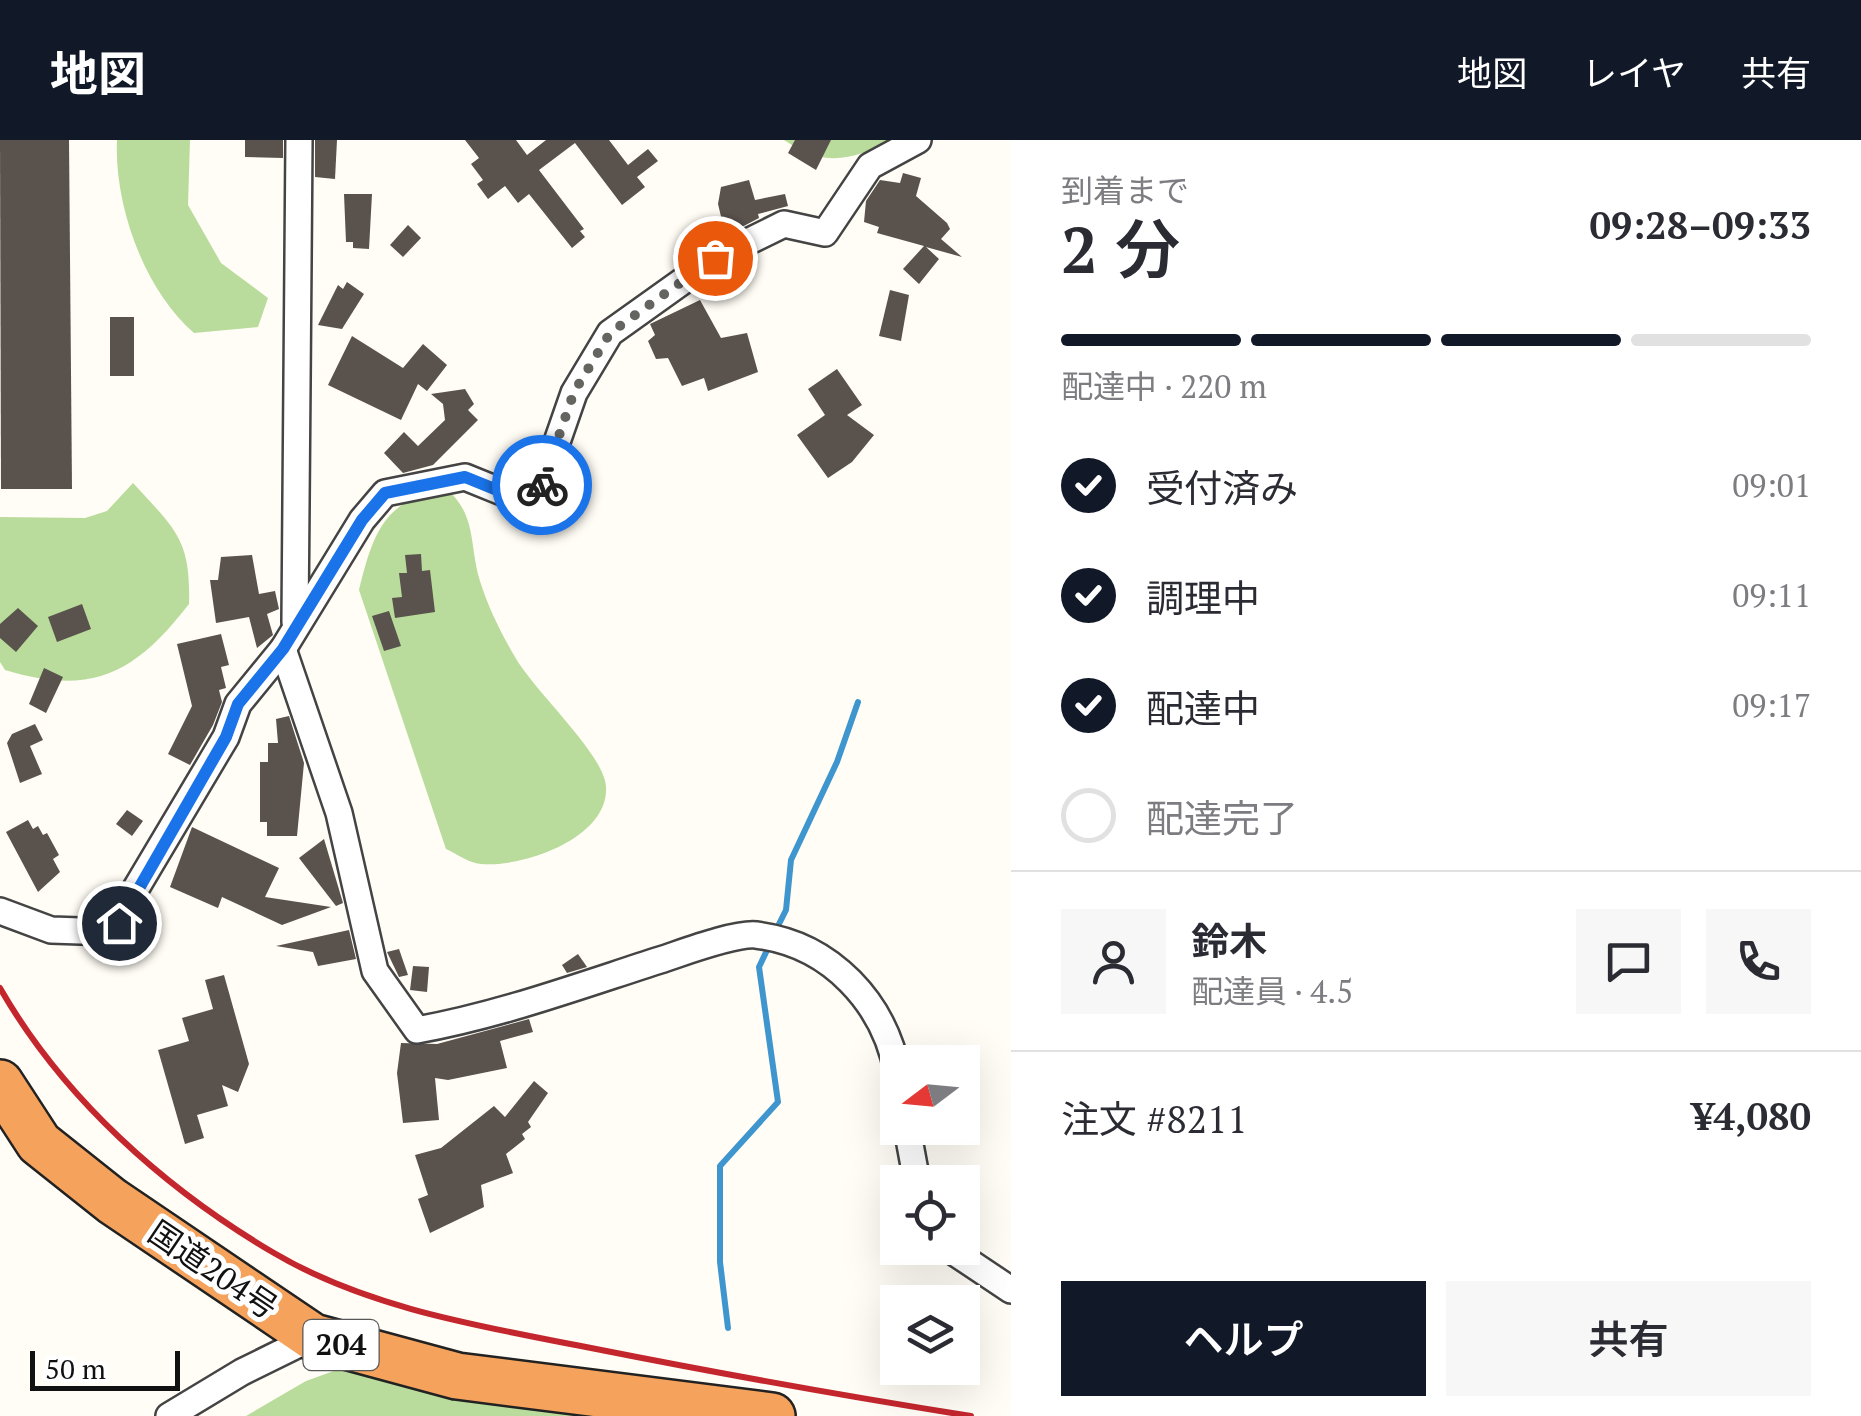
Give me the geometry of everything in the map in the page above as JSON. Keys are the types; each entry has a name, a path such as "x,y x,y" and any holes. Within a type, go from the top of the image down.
{"highway":[{"name":"国道204号","path":"0,1083 38,1143 112,1200 312,1337 457,1376 772,1416"}],"street":[{"path":"295,622 299,140"},
{"path":"0,911 51,930 110,932 226,737 238,704 283,649 295,622 362,520 385,493 465,477 522,500 542,485 574,392 610,333 715,258 784,224 825,233 870,166 918,140"},
{"path":"283,649 339,813 374,971 416,1030 472,1020 752,934 801,948 837,969 870,1000 892,1045"},
{"path":"974,1265 1011,1290"},
{"path":"168,1416 312,1337"}],"green space":[{"path":"117,140 190,140 188,205 221,263 268,298 258,327 194,333 160,294 127,218 117,165"},
{"path":"784,140 895,140 852,156 826,158"},
{"path":"133,483 178,536 187,564 189,604 149,648 109,673 62,681 5,670 0,662 0,517 85,518 107,511"},
{"path":"448,490 468,521 480,581 505,639 525,671 594,758 606,787 603,805 593,822 578,835 518,861 477,863 446,849 359,590 376,536 395,510 426,494"},
{"path":"342,1368 650,1416 246,1416 306,1381"}],"building":[{"path":"0,140 69,140 72,489 1,489"},
{"path":"245,140 283,140 283,158 245,157"},
{"path":"315,140 337,140 335,179 315,177"},
{"path":"465,140 516,140 527,155 546,140 609,140 628,165 648,149 658,161 637,177 645,187 622,205 575,143 539,170 584,229 580,231 585,237 572,248 529,194 518,203 505,186 488,199 477,184 483,180 471,164 479,158"},
{"path":"795,140 831,140 816,170 788,153"},
{"path":"903,173 921,178 916,196 947,223 950,229 941,239 962,257 926,247 939,259 919,284 903,269 924,246 877,233 879,227 864,222 866,201 880,180 900,183"},
{"path":"749,180 755,200 785,194 788,206 758,214 759,218 738,229 724,229 718,204 721,187"},
{"path":"344,194 372,194 369,249 353,248 353,242 346,242"},
{"path":"408,225 421,238 403,257 390,245"},
{"path":"347,282 364,294 342,329 318,325 338,285 343,289"},
{"path":"890,290 909,295 901,341 879,336"},
{"path":"700,300 721,338 747,333 758,372 708,391 704,378 682,386 668,358 656,359 648,341 655,335 650,324"},
{"path":"110,317 134,317 134,376 110,376"},
{"path":"352,336 403,368 423,344 447,365 427,391 418,384 401,420 328,385"},
{"path":"837,369 862,405 847,415 874,435 852,462 828,478 797,435 825,415 808,389"},
{"path":"465,389 474,404 468,410 478,420 433,465 403,473 384,453 404,432 418,446 445,420 443,404 431,394"},
{"path":"421,554 422,571 430,570 435,612 395,618 392,598 402,597 399,573 407,573 405,555"},
{"path":"252,555 259,594 275,591 279,609 267,614 273,635 257,648 249,617 216,623 210,580 218,580 221,557"},
{"path":"82,604 91,629 57,642 48,617"},
{"path":"18,608 38,626 16,652 0,638 0,624"},
{"path":"389,611 401,646 384,651 372,616"},
{"path":"221,634 229,665 221,667 226,688 219,690 222,702 190,765 168,754 192,706 177,644"},
{"path":"44,668 63,677 46,713 29,704"},
{"path":"289,716 304,763 297,836 267,836 267,822 260,822 260,762 268,762 268,743 278,743 276,719"},
{"path":"35,724 43,740 30,746 42,774 20,783 7,743 12,734"},
{"path":"127,810 143,821 132,836 116,824"},
{"path":"28,820 33,829 38,826 43,835 47,833 59,855 53,859 60,872 38,892 6,832"},
{"path":"192,827 279,868 265,897 331,907 282,925 222,897 218,908 170,887"},
{"path":"324,839 343,903 336,906 299,858"},
{"path":"349,930 356,959 318,966 313,952 276,946"},
{"path":"399,949 408,975 399,977 387,952"},
{"path":"578,954 587,967 567,973 562,965"},
{"path":"413,966 429,967 427,992 410,990"},
{"path":"224,975 249,1064 238,1092 222,1085 228,1106 197,1115 204,1138 185,1144 158,1050 189,1041 182,1018 213,1009 205,980"},
{"path":"529,1019 533,1032 500,1041 507,1068 448,1080 435,1078 439,1120 403,1123 397,1073 401,1043 437,1044"},
{"path":"534,1081 548,1093 528,1122 531,1127 522,1134 525,1139 506,1154 513,1173 481,1185 484,1207 430,1233 418,1199 428,1195 415,1155 441,1148 494,1106 505,1117"}],"waterway":[{"path":"774,934 786,910 791,860 837,762 858,702"},
{"path":"728,1328 720,1262 720,1166 778,1102 759,967 769,946"}],"railway":[{"path":"0,988 54,1067 120,1138 156,1170 274,1253 349,1289 469,1323 733,1375 971,1416"}],"way so far":[{"path":"542,485 574,392 610,333 715,258"}],"route":[{"path":"119,923 226,737 238,704 258,674 283,649 295,622 362,520 385,493 465,477 522,500 542,485"}]}
